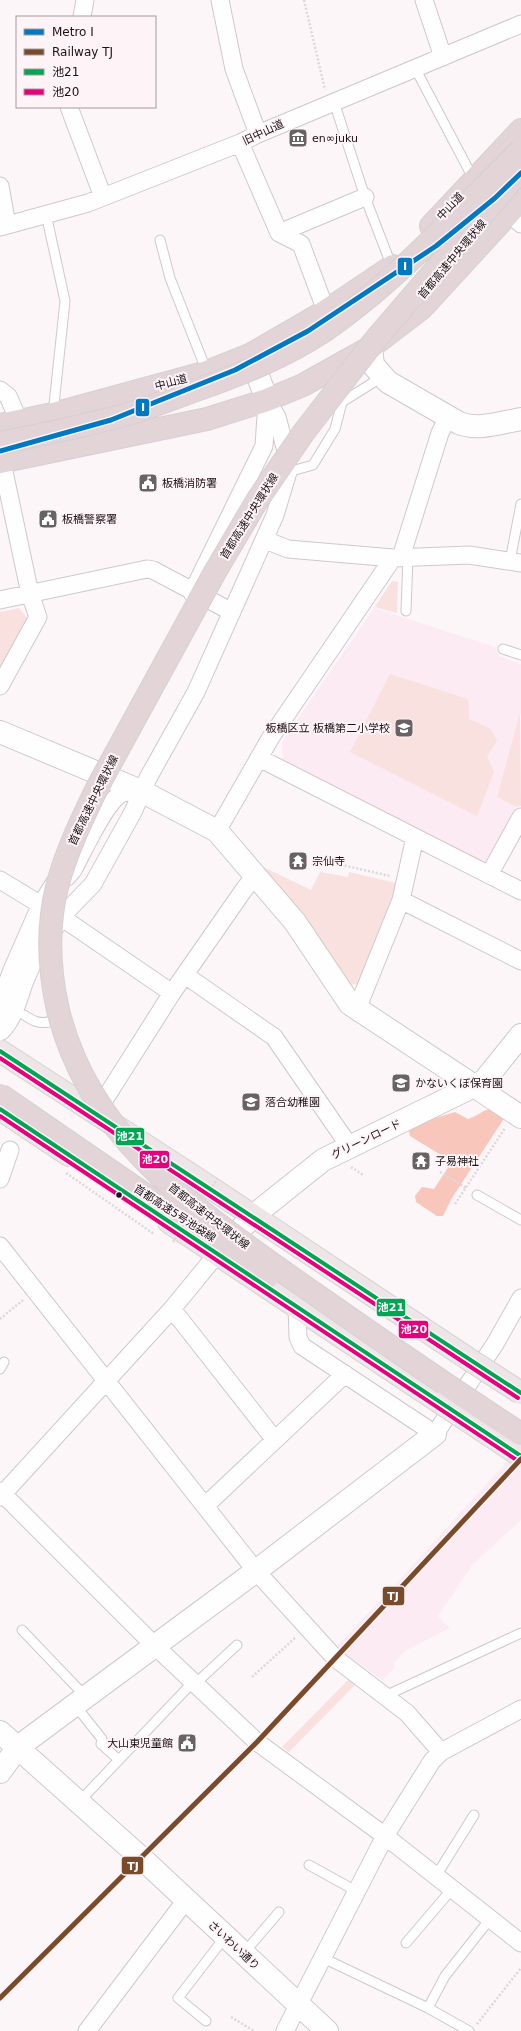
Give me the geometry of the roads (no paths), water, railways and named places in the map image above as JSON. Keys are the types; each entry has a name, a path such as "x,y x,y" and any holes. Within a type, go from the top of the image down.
{"highway":[{"name":"中山道","path":"10,423 53,414 207,372 250,355 326,311 392,267 521,130"},
{"path":"0,434 127,406 241,369 274,355 305,338 375,289 420,249 521,147"},
{"path":"1,456 71,428 135,412 246,372 285,354 324,331 368,297 420,250 521,150"},
{"name":"首都高速中央環状線","path":"521,170 375,340 304,432 258,499 215,572 89,804 73,839 61,874 51,924 51,962 53,984 61,1022 71,1052 92,1096 132,1147 166,1183 198,1210 436,1374 521,1424"},
{"name":"首都高速中央環状線","path":"521,177 381,342 309,436 263,505 222,575 89,817 68,867 62,890 56,925 55,944 58,983 65,1020 74,1050 96,1094 135,1145 168,1179 214,1215 268,1255 521,1434"},
{"path":"1,456 207,419 267,400 324,375 371,347 422,308 517,212"},
{"name":"首都高速5号池袋線","path":"0,1095 160,1205 436,1374"},
{"name":"首都高速5号池袋線","path":"0,1099 192,1229 272,1280 436,1374"}],"main road":[{"path":"0,1051 253,1216 521,1394"},
{"path":"0,1109 521,1456"}],"street":[{"path":"82,16 85,0"},
{"path":"220,0 234,69 258,134"},
{"path":"424,0 443,56"},
{"name":"旧中山道","path":"4,226 103,197 240,143 258,134 521,24"},
{"path":"69,108 103,197"},
{"path":"240,143 279,233 301,244 326,311"},
{"path":"0,186 4,226"},
{"path":"279,233 365,197"},
{"path":"371,347 373,365 382,377 448,417 472,426 521,419"},
{"path":"0,1029 8,1021 24,978 47,933 92,884 143,792 148,778 196,692 275,515 288,472 286,451 277,417 267,400 250,355"},
{"path":"0,390 8,396 10,423"},
{"path":"0,1002 12,970 41,904 54,884 78,821 188,609 193,592 264,446 267,400"},
{"path":"217,831 271,737 400,558 440,432 448,417"},
{"path":"0,686 38,617 30,594 1,456"},
{"path":"265,540 288,549 400,558 469,555 515,562"},
{"path":"0,600 147,569 153,570 232,612"},
{"path":"0,732 101,776 143,792 217,831 256,874 295,922 350,1004 474,1086 515,1120"},
{"path":"259,758 521,891"},
{"path":"54,884 68,877 110,806 119,795 129,791 143,792"},
{"path":"489,874 521,817"},
{"path":"357,1009 402,900 415,837"},
{"path":"96,1113 172,994 256,874"},
{"path":"0,880 61,916 172,994"},
{"path":"402,900 521,961"},
{"path":"185,975 274,1037 348,1156"},
{"name":"グリーンロード","path":"217,1254 253,1216 323,1160 348,1156 484,1081 521,1035"},
{"path":"0,1179 10,1150"},
{"path":"0,1246 256,1571 335,1658 408,1712 441,1752"},
{"path":"217,1254 172,1309 1,1495 155,1646 273,1756 386,1836 521,1943"},
{"path":"0,1772 18,1747 256,1571 435,1434 495,1344 521,1298"},
{"path":"297,1307 298,1338 302,1346 435,1434"},
{"path":"172,1309 275,1440"},
{"path":"205,1506 345,1374"},
{"path":"285,2031 386,1836 432,1761 441,1752 521,1709"},
{"name":"さいわい通り","path":"0,1732 142,1858 327,2031"},
{"path":"90,2030 186,1900"}],"lane":[{"path":"415,68 474,180"},
{"path":"332,103 365,197 392,267"},
{"path":"46,214 65,301 53,414"},
{"path":"160,240 170,278 207,372"},
{"path":"288,472 313,465 335,429 342,402 382,377"},
{"path":"216,580 250,506 255,485 257,461"},
{"path":"515,562 521,504"},
{"path":"400,558 406,611"},
{"path":"504,649 521,655"},
{"path":"24,1015 35,1022 49,1022 60,1008 62,990 58,970 48,958 37,952"},
{"path":"477,1195 521,1220"},
{"path":"22,1630 81,1701 102,1739 101,1744 119,1760"},
{"path":"385,1696 521,1633"},
{"path":"80,1802 194,1683 237,1646"},
{"path":"436,1876 474,1815"},
{"path":"309,1865 358,1892"},
{"path":"406,1943 452,1888"},
{"path":"243,1954 279,1912"},
{"path":"428,2008 445,1976 490,1919"},
{"path":"206,2021 178,1998 225,1937"},
{"path":"323,1958 428,2008 469,2031"}],"metro line":[{"name":"I","path":"0,451 111,420 235,370 308,331 436,246 495,198 521,173"}],"rail line":[{"name":"TJ","path":"0,1998 257,1742 521,1459"}],"place":[{"name":"en∞juku","path":"298,138"},
{"name":"板橋消防署","path":"148,483"},
{"name":"板橋警察署","path":"48,519"},
{"name":"板橋区立 板橋第二小学校","path":"404,728"},
{"name":"宗仙寺","path":"298,861"},
{"name":"かないくぼ保育園","path":"401,1083"},
{"name":"落合幼稚園","path":"251,1102"},
{"name":"子易神社","path":"421,1161"},
{"name":"大山東児童館","path":"187,1743"}]}
